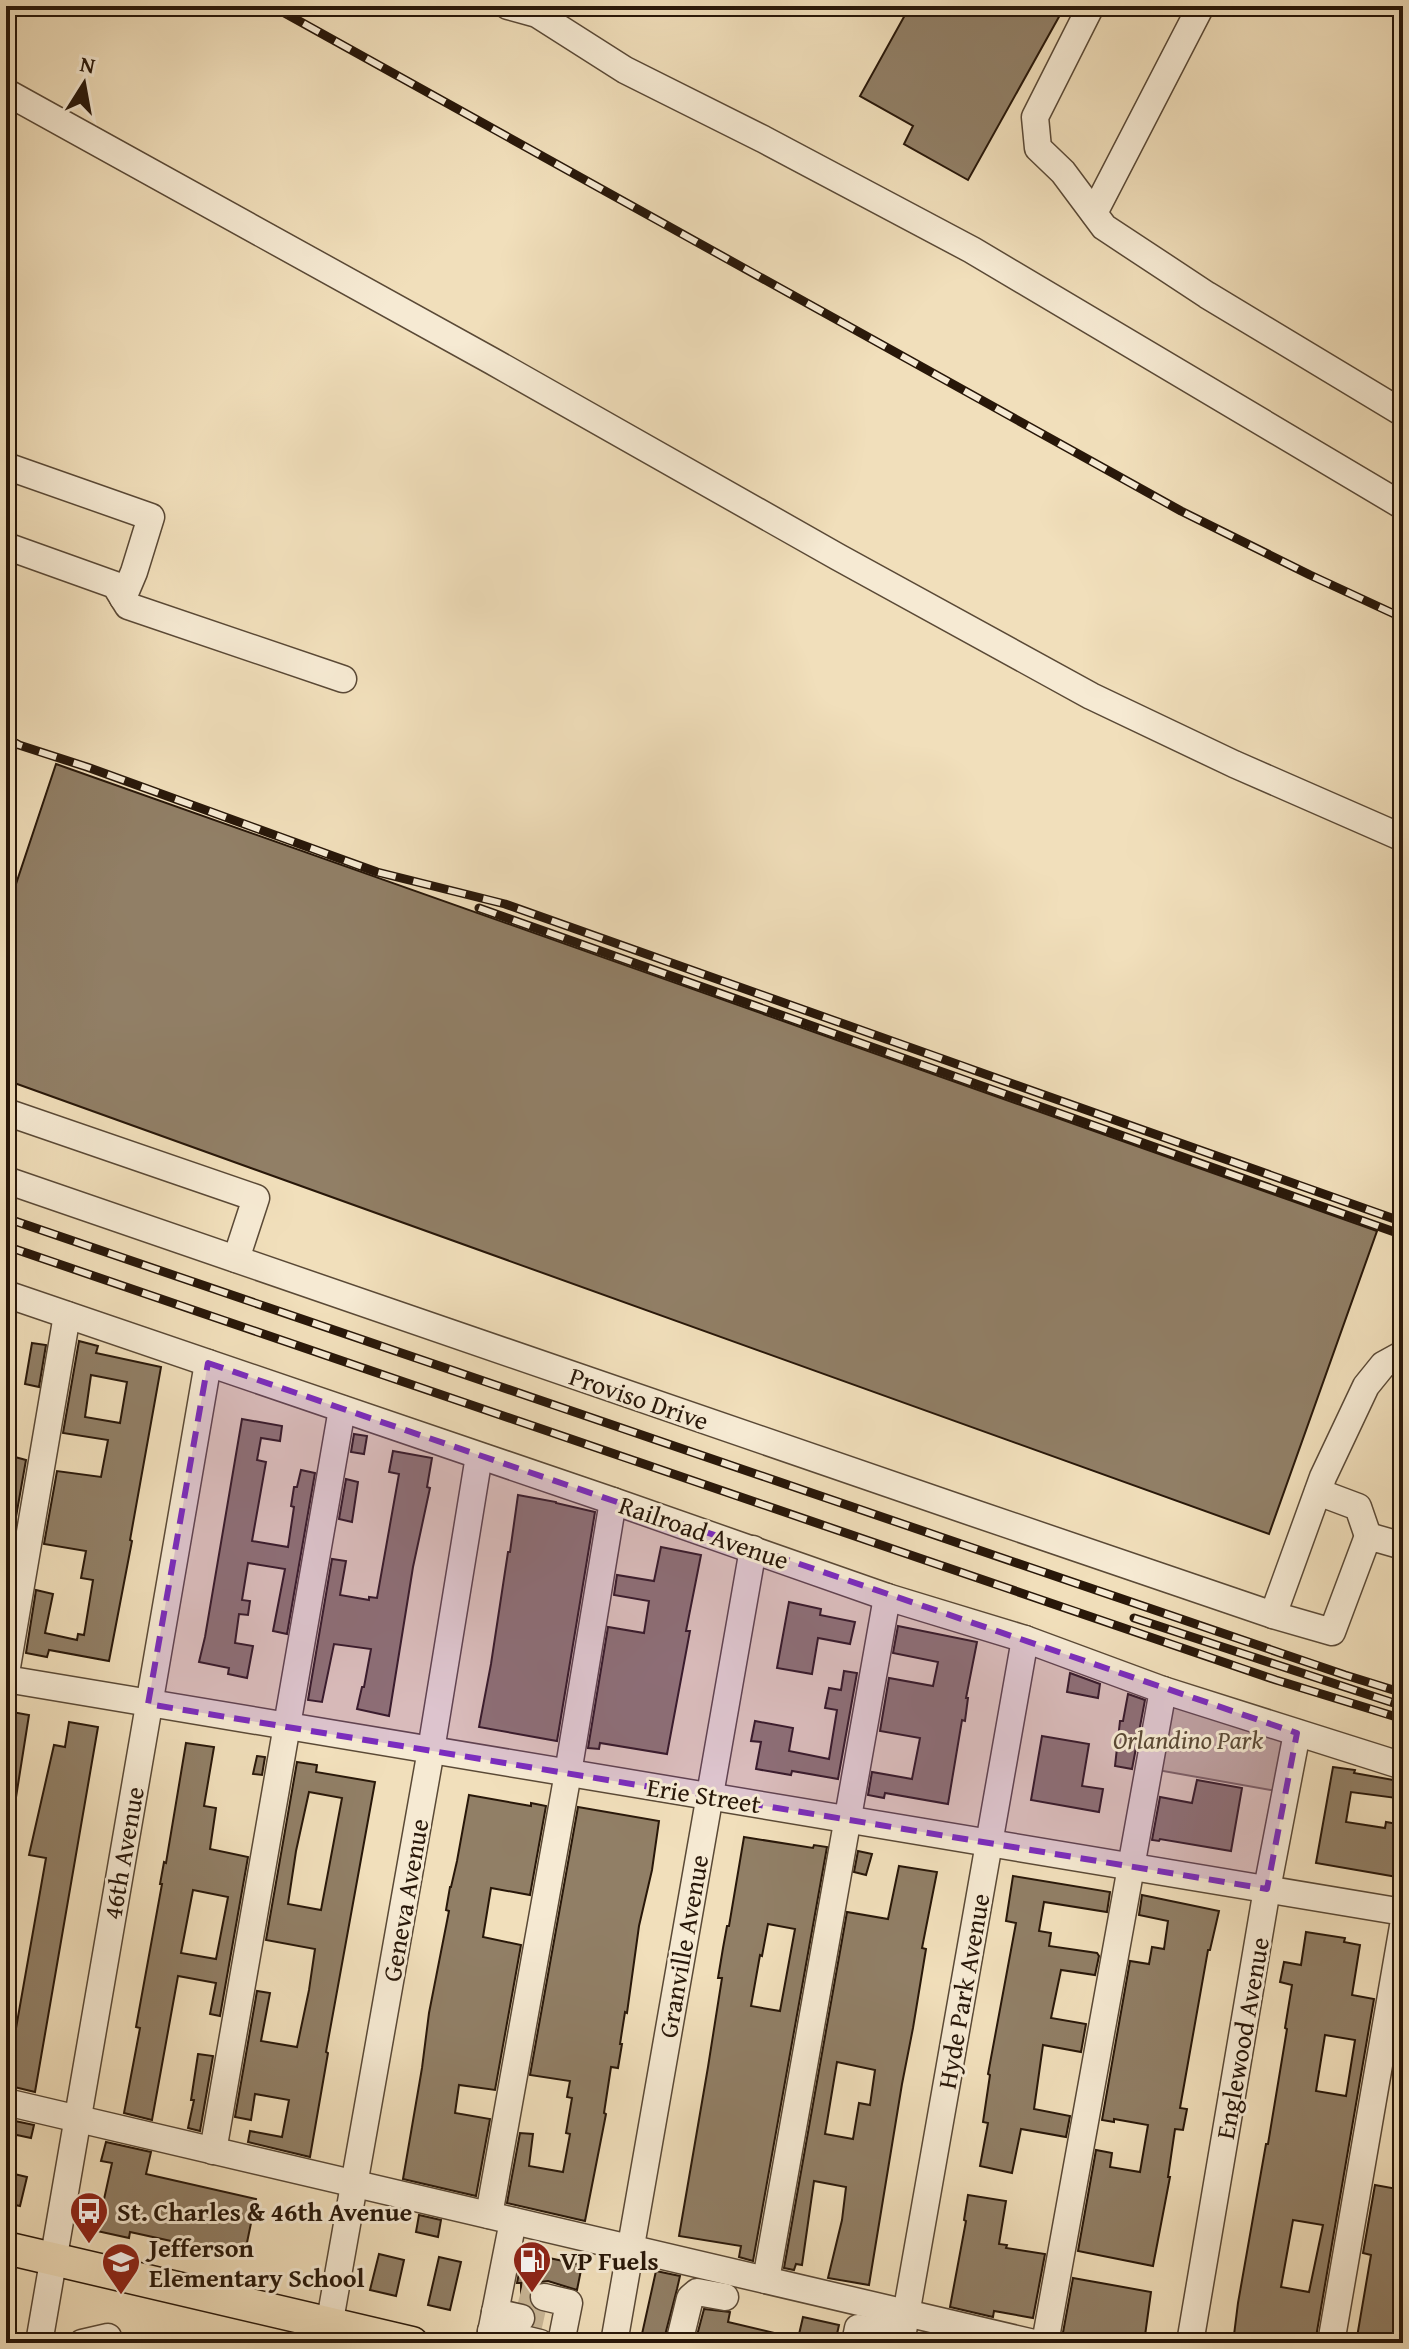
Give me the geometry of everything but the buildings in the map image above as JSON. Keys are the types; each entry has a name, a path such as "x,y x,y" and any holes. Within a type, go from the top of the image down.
{"main road":[{"path":"6,2248 328,2334 412,2343"}],"street":[{"path":"508,6 537,14 625,70 972,250 1403,506"},
{"path":"1091,6 1035,117 1038,148 1063,172 1104,227 1207,295 1403,413"},
{"path":"1094,213 1201,6"},
{"path":"6,92 1091,696 1234,764 1403,838"},
{"path":"6,466 151,517 123,598"},
{"path":"6,546 115,585 128,606 343,679"},
{"path":"6,1112 256,1198 236,1259"},
{"name":"Proviso Drive","path":"6,1180 1273,1615 1332,1632 1368,1536"},
{"name":"Railroad Avenue","path":"6,1294 887,1597 1025,1639 1163,1690 1403,1766"},
{"path":"6,1676 67,1315"},
{"path":"1273,1615 1318,1492 1366,1386 1383,1365 1403,1354"},
{"name":"46th Avenue","path":"41,2343 208,1363"},
{"path":"213,2151 342,1409"},
{"name":"Geneva Avenue","path":"328,2334 431,1750 479,1456"},
{"path":"1318,1492 1358,1507 1368,1536 1403,1546"},
{"path":"537,2316 501,2218 568,1773 613,1501"},
{"name":"Granville Avenue","path":"614,2343 753,1549"},
{"path":"766,2280 887,1597"},
{"name":"Hyde Park Avenue","path":"904,2331 1025,1639"},
{"name":"Erie Street","path":"6,1676 148,1704 1403,1912"},
{"path":"1045,2343 1163,1690"},
{"name":"Englewood Avenue","path":"1190,2343 1267,1889 1297,1733"},
{"path":"1331,2343 1403,1926"},
{"path":"6,2102 766,2280 904,2331"},
{"path":"679,2343 690,2298 697,2292 725,2297"},
{"path":"492,2328 537,2316"},
{"path":"492,2328 537,2316"},
{"path":"855,2343 858,2328 1034,2343"}],"highlighted area":[{"path":"208,1363 1297,1733 1267,1889 148,1704"}],"green space":[{"name":"Orlandino Park","path":"1159,1692 1299,1736 1288,1793 1146,1768"}],"tunnel":[{"path":"521,2291 544,2297"},
{"path":"521,2318 543,2323"}],"railway":[{"path":"272,6 1181,511 1403,618"},
{"path":"6,738 377,872 505,904 1403,1222"},
{"path":"479,908 1403,1235"},
{"path":"6,1218 1403,1693"},
{"path":"6,1246 1276,1680 1403,1719"},
{"path":"1134,1618 1403,1706"}],"place":[{"name":"St. Charles & 46th Avenue","path":"89,2245"},
{"name":"VP Fuels","path":"532,2294"},
{"name":"Jefferson Elementary School","path":"121,2296"}]}
